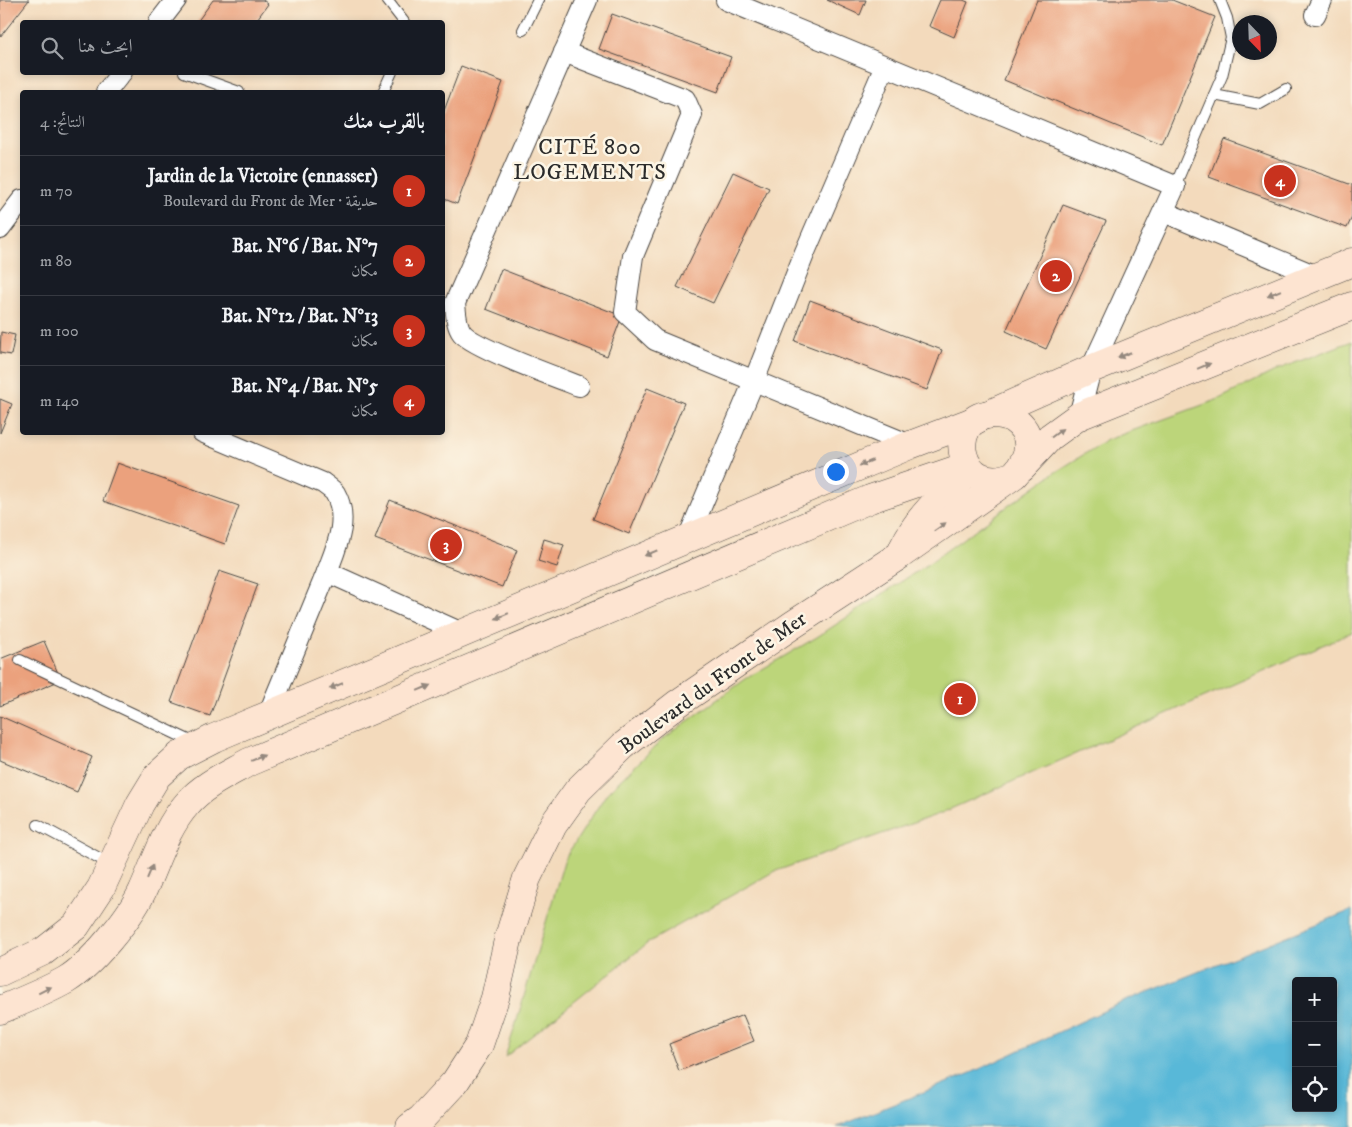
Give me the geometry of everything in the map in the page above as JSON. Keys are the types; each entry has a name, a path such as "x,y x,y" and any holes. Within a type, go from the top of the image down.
{"street":[{"path":"161,20 176,0"},
{"path":"579,386 477,344 462,334 456,319 455,303 587,0"},
{"path":"726,0 1175,186 1091,369 1079,416"},
{"path":"564,52 685,98 692,115 633,256 625,312 655,340 910,445"},
{"path":"688,538 754,381 804,252 886,66"},
{"path":"108,90 120,75"},
{"path":"0,229 20,203"},
{"path":"1164,212 1316,276"},
{"path":"0,972 44,951 76,926 101,888 140,804 157,776 179,756 373,670 981,417 1091,369 1352,262"},
{"name":"Boulevard du Front de Mer","path":"410,1127 455,1082 479,1045 496,998 508,940 527,878 553,825 578,790 623,746 677,704 791,626 900,555 1018,471 1050,437 1079,416 1352,306"},
{"path":"998,414 1010,417 1019,424 1026,434 1027,456 1018,471 1003,480 991,480 980,477 969,468 962,454 962,441 967,429 981,417 998,414"},
{"path":"209,435 324,483 335,493 341,512 341,532 327,572 268,716"},
{"path":"900,555 920,518 969,468"},
{"path":"0,1010 26,1000 66,980 92,959 115,933 141,894 168,830 187,804 210,785 249,762 870,499 969,468"},
{"path":"327,572 462,633"},
{"path":"373,670 387,704"}],"lane":[{"path":"387,0 402,20"},
{"path":"523,30 538,0"},
{"path":"1175,186 1222,76 1231,38 1227,18 1220,0"},
{"path":"192,75 234,90"},
{"path":"384,90 391,75"},
{"path":"1214,95 1260,104 1286,89"},
{"path":"20,660 201,745"},
{"path":"38,825 112,864"}],"green space":[{"path":"1352,341 1352,632 939,814 773,872 649,942 505,1057 565,858 607,793 663,739 747,678 817,637 925,566 1051,475 1107,440 1219,399 1279,369"}],"water":[{"path":"1352,910 1352,1127 837,1127 971,1073 1123,1002"}],"building":[{"path":"0,0 29,0 0,37"},
{"path":"213,0 263,0 268,4 256,20 198,20"},
{"path":"827,0 866,0 860,15"},
{"path":"940,0 963,0 968,2 954,37 929,26"},
{"path":"1037,0 1172,0 1215,17 1162,145 1004,80"},
{"path":"612,14 731,57 718,92 599,49"},
{"path":"461,66 503,82 457,204 445,199 445,108"},
{"path":"1224,139 1352,185 1352,217 1347,228 1209,177"},
{"path":"733,172 769,188 713,303 677,287"},
{"path":"1063,205 1106,221 1046,349 1006,331"},
{"path":"501,269 622,316 607,356 486,309"},
{"path":"810,300 942,350 927,390 795,341"},
{"path":"1,332 15,335 11,355 0,353"},
{"path":"647,388 684,403 629,534 593,519"},
{"path":"0,399 12,404 0,433"},
{"path":"117,463 239,506 225,544 103,501"},
{"path":"390,500 517,550 502,587 375,539"},
{"path":"544,539 564,545 557,567 538,561"},
{"path":"219,571 258,584 210,716 171,702"},
{"path":"44,641 61,680 0,706 0,659"},
{"path":"0,716 92,757 77,792 0,760"},
{"path":"743,1015 754,1041 679,1071 669,1044"}],"place":[{"name":"Bat. N°4 / Bat. N°5","path":"1280,181"},
{"name":"Bat. N°6 / Bat. N°7","path":"1056,276"},
{"name":"Bat. N°12 / Bat. N°13","path":"446,545"},
{"name":"Jardin de la Victoire (ennasser)","path":"960,699"}],"district":[{"name":"CITÉ 800 LOGEMENTS","path":"590,160"}]}
